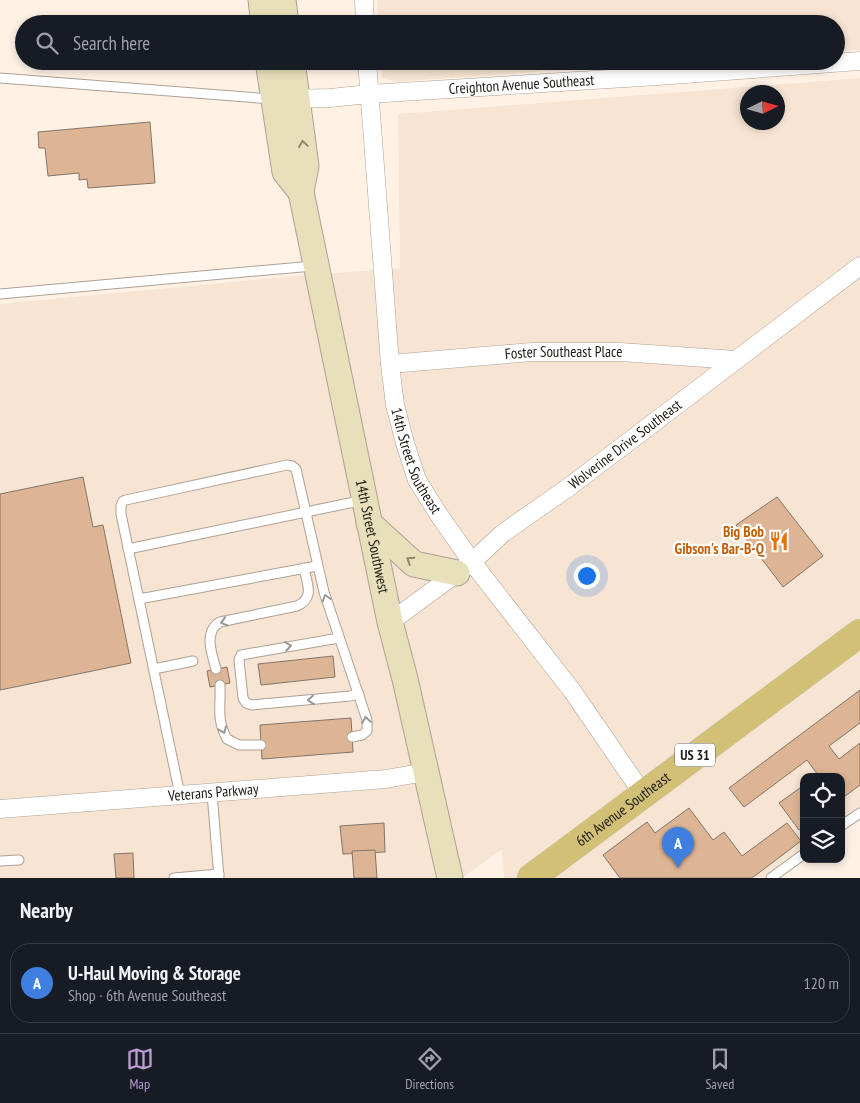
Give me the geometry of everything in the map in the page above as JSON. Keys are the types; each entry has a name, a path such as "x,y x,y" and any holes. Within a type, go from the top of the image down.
{"main road":[{"path":"265,7 275,15"},
{"name":"14th Street Southwest","path":"269,70 285,172 301,192"},
{"name":"14th Street Southwest","path":"293,70 306,166 301,192 315,266 390,622 405,679 450,878"},
{"path":"367,511 404,556 414,564 464,567"},
{"name":"6th Avenue Southeast","path":"532,878 860,633"}],"street":[{"path":"364,0 365,15"},
{"name":"Creighton Avenue Southeast","path":"845,62 860,61"},
{"name":"14th Street Southeast","path":"368,70 390,364 395,405 417,480 439,515 464,567 573,692 643,794"},
{"name":"Creighton Avenue Southeast","path":"273,100 330,98 739,70"},
{"name":"Wolverine Drive Southeast","path":"390,622 464,567 503,533 569,487 860,266"},
{"name":"Foster Southeast Place","path":"390,364 532,352 620,352 735,360"},
{"name":"Veterans Parkway","path":"0,810 386,779 425,772"}],"lane":[{"path":"0,78 273,100"},
{"path":"0,294 315,266"},
{"path":"180,795 121,514 123,501 287,465 296,469 324,592 368,726 362,735 352,737"},
{"path":"128,549 306,512 367,511"},
{"path":"139,599 317,566"},
{"path":"216,669 211,649 210,631 214,626 220,622 297,606 303,603 308,598 304,568"},
{"path":"339,638 241,655 239,660 244,698 246,703 252,705 359,694"},
{"path":"154,669 193,661"},
{"path":"220,685 218,710 220,722 227,740 239,745 261,745"},
{"path":"174,878 219,876 212,793"},
{"path":"845,823 860,813"},
{"path":"771,878 800,857"},
{"path":"0,861 19,860"}],"shaded area":[{"path":"377,0 860,0 860,50 845,51 845,15 378,15"},
{"path":"382,70 565,70 395,82 382,77"},
{"path":"860,78 860,811 845,821 845,773 800,773 800,853 765,878 504,878 502,849 462,878 0,878 0,304 400,268 398,114 740,87 740,130 785,130 785,85 770,85"}],"building":[{"path":"150,122 155,183 88,188 87,179 79,180 79,173 48,176 45,148 39,148 38,132"},
{"path":"83,477 93,527 103,525 131,663 0,690 0,494"},
{"name":"Big Bob Gibson's Bar-B-Q","path":"777,497 823,556 783,587 736,525"},
{"path":"333,656 335,677 261,685 258,664"},
{"path":"227,667 230,683 210,687 207,671"},
{"path":"860,690 860,723 829,746 839,759 860,743 860,785 845,796 845,773 817,773 807,760 744,807 729,788"},
{"path":"351,718 353,752 262,759 260,725"},
{"path":"800,788 800,829 799,830 779,803"},
{"path":"689,808 713,840 724,832 742,856 787,823 800,842 752,878 620,878 603,855 647,822 655,833"},
{"path":"384,823 385,852 343,854 340,826"},
{"path":"375,850 377,878 354,878 352,851"},
{"path":"133,853 134,878 116,878 114,854"}],"place":[{"name":"Big Bob Gibson's Bar-B-Q","path":"779,541"},
{"name":"U-Haul Moving & Storage","path":"678,868"}]}
